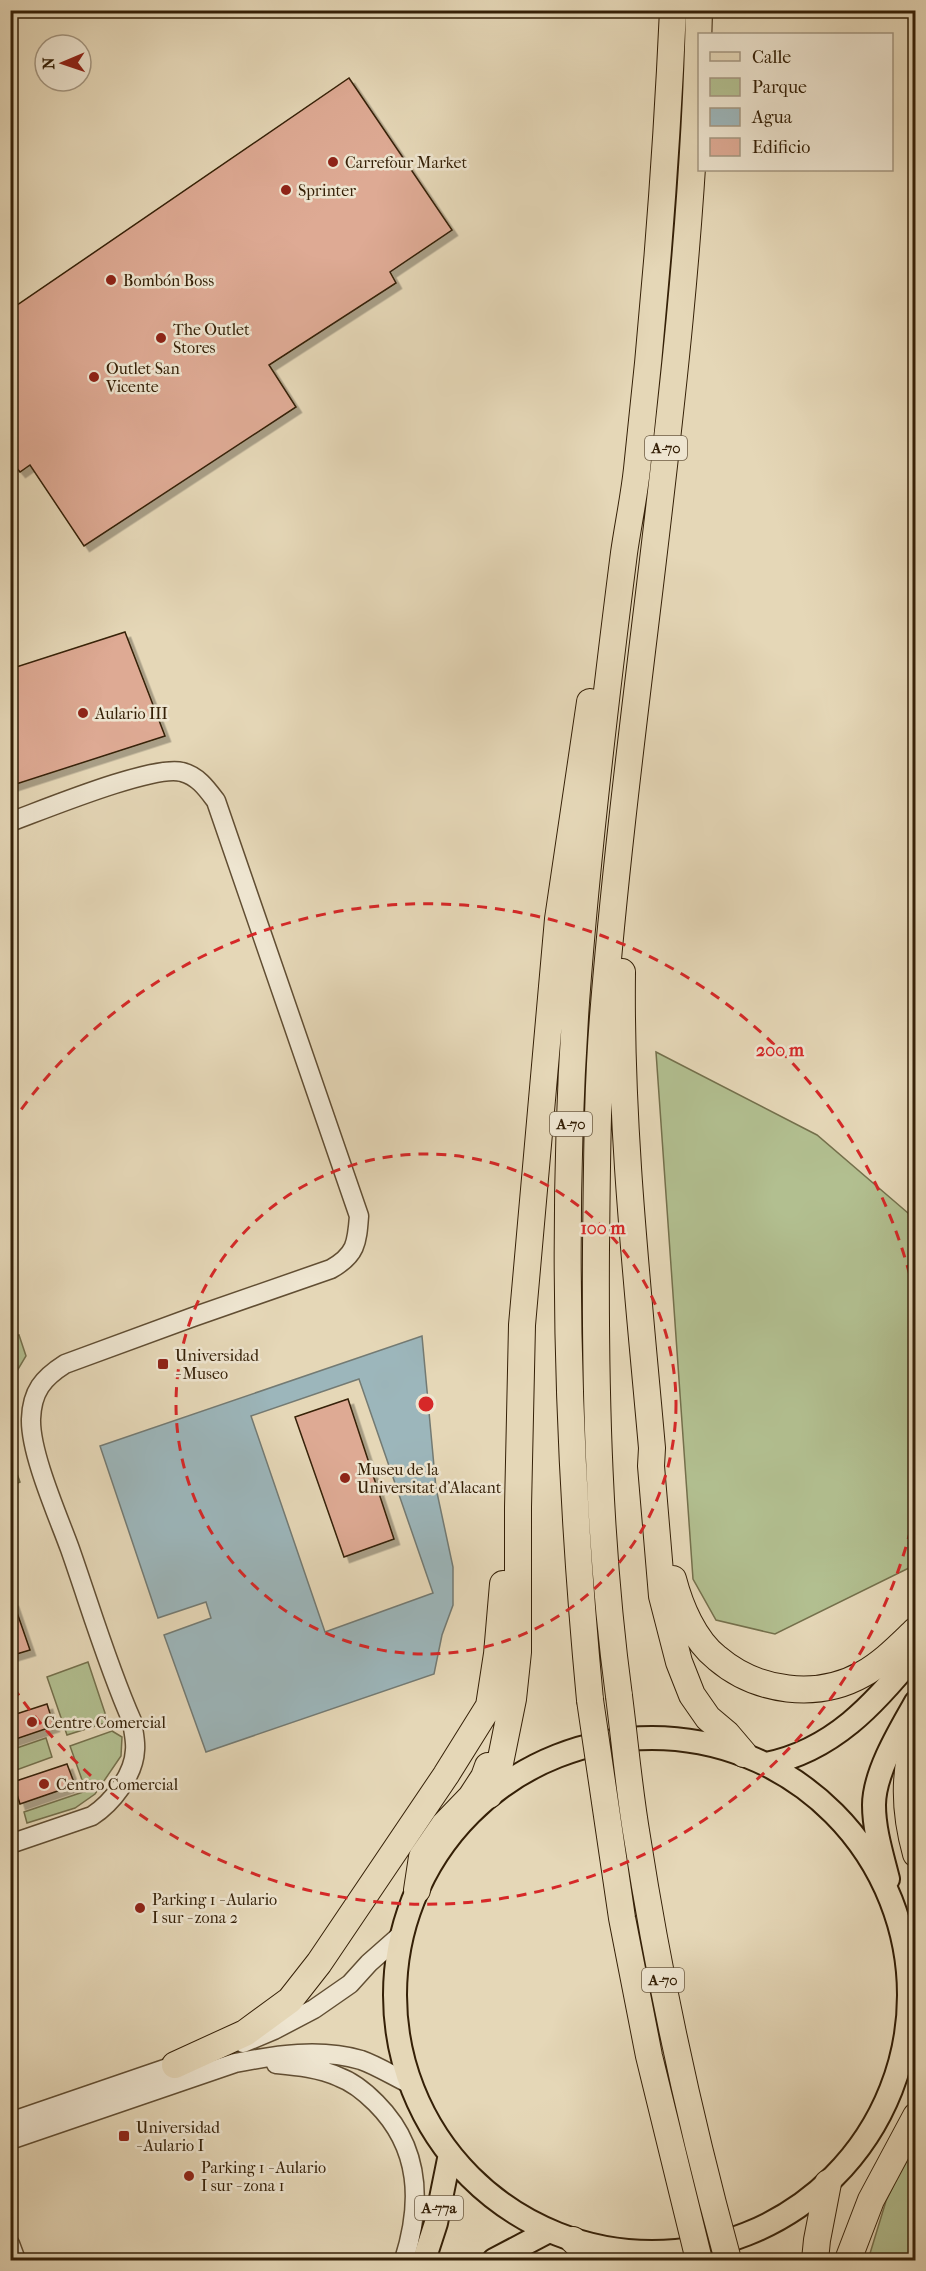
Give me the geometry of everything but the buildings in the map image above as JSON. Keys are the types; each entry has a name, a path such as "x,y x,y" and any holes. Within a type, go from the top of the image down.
{"highway":[{"name":"A-70","path":"673,10 667,132 649,354 591,842 576,1003 569,1160 568,1338 578,1565 590,1700 622,1918 649,2056 699,2260"},
{"name":"A-70","path":"698,33 699,10"},
{"name":"A-70","path":"698,39 695,125 680,316 615,885 603,1021 598,1114 596,1318 602,1506 612,1641 636,1834 651,1922 686,2093 728,2260"},
{"path":"489,1795 498,1773 513,1699 518,1652 522,1325 558,919 594,677 625,550"},
{"path":"615,885 623,951 621,1051 631,1210 652,1448 651,1466 662,1596 679,1662 692,1695 708,1718 755,1759"},
{"path":"652,1448 658,1466 668,1556 673,1582 682,1607 697,1634 716,1657 741,1675 781,1688 811,1690 839,1685 863,1674 892,1654 915,1630"},
{"path":"417,1890 422,1857 444,1825 471,1797 484,1777 494,1749 509,1653 518,1507"},
{"path":"175,2065 245,2033 290,2000 326,1954 446,1775 489,1706 497,1654 502,1587 518,1507"},
{"path":"915,1735 907,1773 908,1809 915,1854"},
{"path":"848,2260 871,2200 915,2116"},
{"path":"815,2260 828,2183"},
{"path":"561,2236 594,2260"}],"main road":[{"path":"755,1759 782,1761 813,1749 841,1732 874,1702 915,1653"},
{"path":"894,1907 859,1841 836,1815 792,1779 755,1759 698,1741 665,1737 608,1741 553,1757 523,1772 489,1795 450,1836 417,1890 403,1933 397,1962 395,1998 398,2034 411,2085 419,2104 450,2154 490,2195 518,2215 561,2236 606,2249 638,2253 668,2252 710,2246 737,2238 778,2220 828,2183 868,2134 890,2093 906,2033 909,1999 908,1968 902,1933 878,1837 874,1805 878,1781 897,1734 915,1702"},
{"name":"A-77a","path":"424,2260 436,2223 450,2154"},
{"path":"494,2260 561,2236"}],"street":[{"path":"10,822 147,774 181,771 201,782 216,801 359,1216 358,1240 352,1253 344,1262 331,1269 65,1364 48,1375 40,1386 33,1403 32,1436 46,1482 132,1721 135,1750 131,1770 116,1794 100,1811 92,1816 10,1844"},
{"path":"10,2122 175,2065 217,2054 274,2030 314,2009 350,1984 403,1933"},
{"path":"10,2140 235,2063 297,2054 342,2056 363,2061 411,2085"},
{"path":"235,2063 304,2067 339,2077 365,2092 385,2112 399,2132 410,2157 414,2178 416,2200 413,2233 404,2260"},
{"path":"10,2244 16,2260"}],"green space":[{"path":"656,1052 817,1135 915,1219 915,1565 775,1634 716,1620 693,1579"},
{"path":"19,1335 26,1356 11,1381 11,1337"},
{"path":"10,1454 20,1482 11,1486 10,1486"},
{"path":"88,1662 108,1722 67,1735 47,1677"},
{"path":"112,1731 122,1737 121,1756 95,1794 75,1808 27,1823 24,1812 86,1791 70,1746"},
{"path":"46,1738 52,1757 11,1772 11,1750"},
{"path":"915,2140 915,2260 868,2260 886,2201"}],"water":[{"path":"422,1336 436,1488 453,1567 453,1605 442,1635 434,1674 206,1752 164,1635 211,1618 206,1602 158,1618 100,1446","holes":["359,1379 433,1593 325,1632 251,1416"]}],"place":[{"name":"Carrefour Market","path":"333,162"},
{"name":"Sprinter","path":"286,190"},
{"name":"Bombón Boss","path":"111,280"},
{"name":"The Outlet Stores","path":"161,338"},
{"name":"Outlet San Vicente","path":"94,377"},
{"name":"Aulario III","path":"83,713"},
{"name":"Universidad - Museo","path":"163,1364"},
{"name":"Museu de la Universitat d'Alacant","path":"345,1478"},
{"name":"Centre Comercial","path":"32,1722"},
{"name":"Centro Comercial","path":"44,1784"},
{"name":"Parking 1 - Aulario I sur - zona 2","path":"140,1908"},
{"name":"Universidad - Aulario I","path":"124,2136"},
{"name":"Parking 1 - Aulario I sur - zona 1","path":"189,2176"}]}
